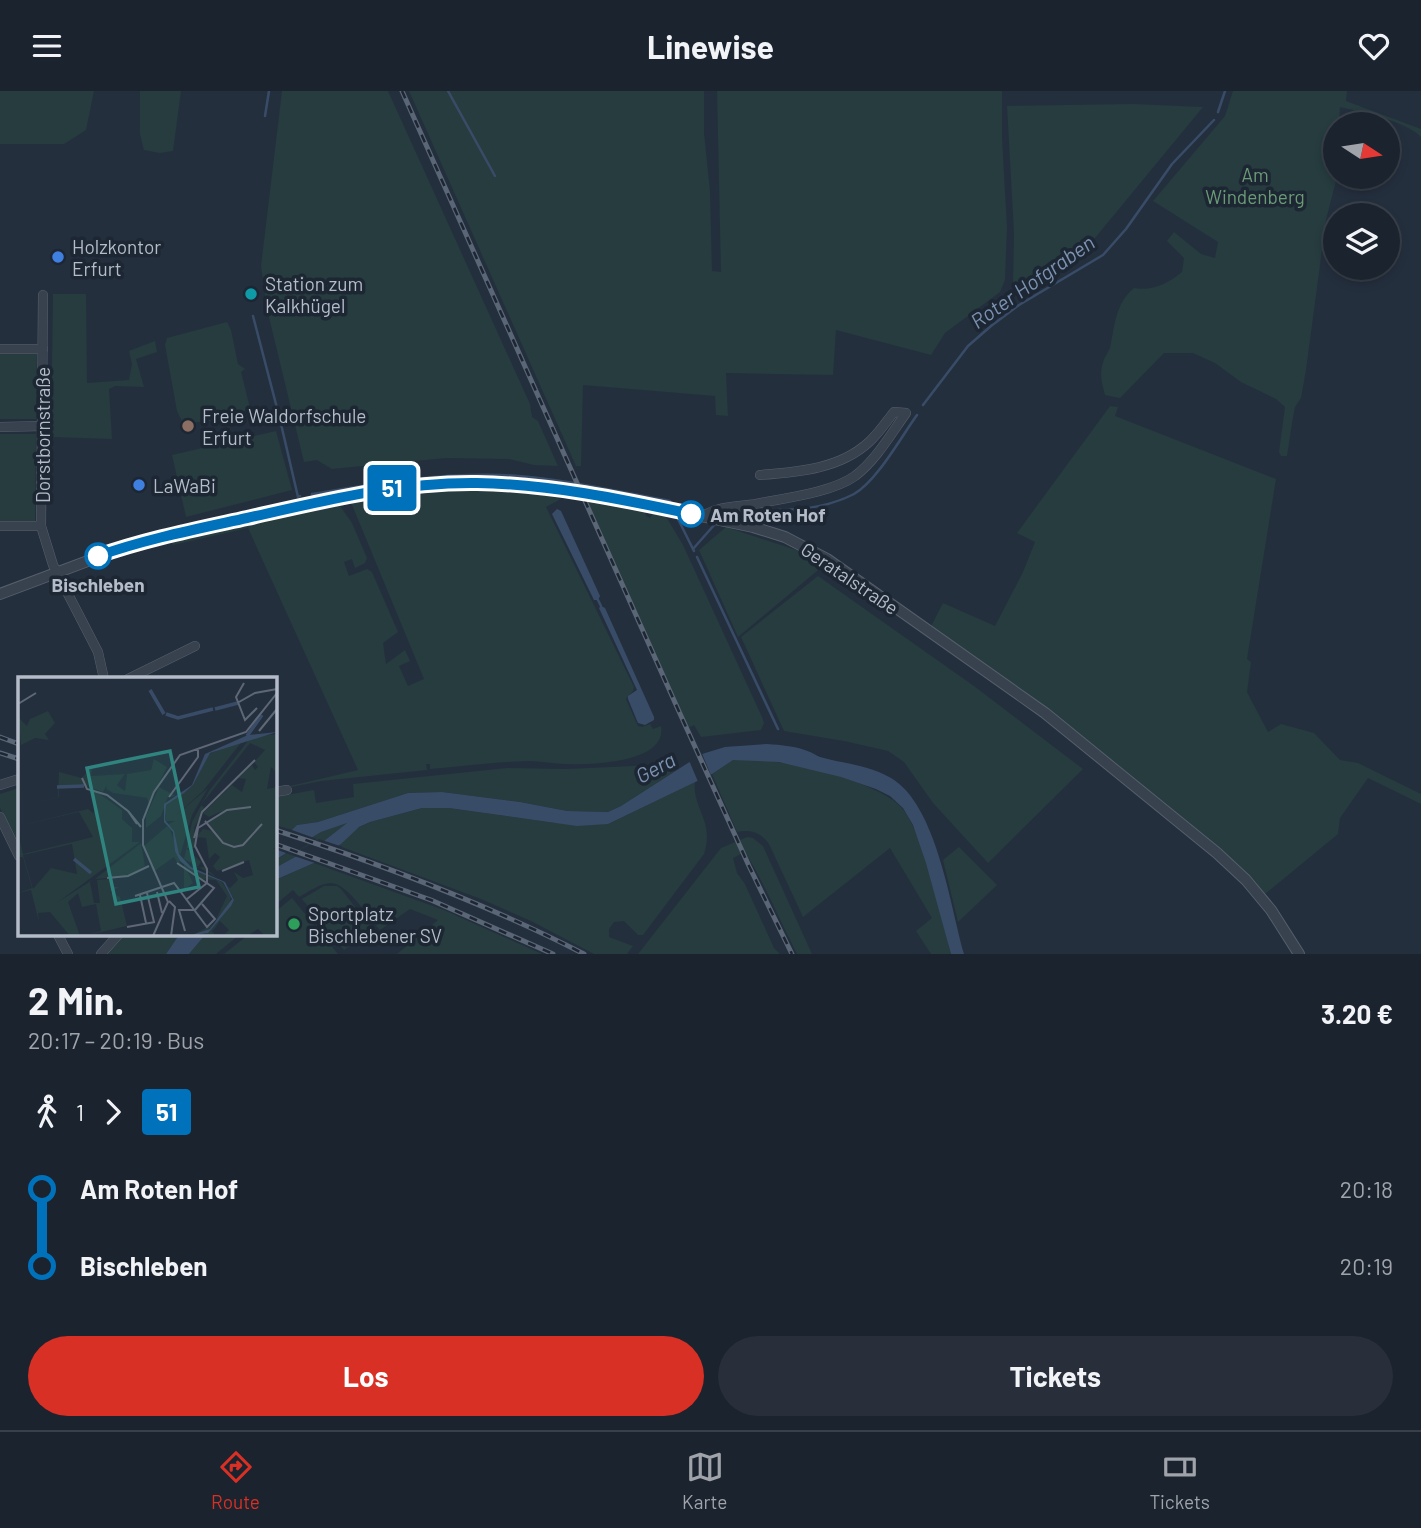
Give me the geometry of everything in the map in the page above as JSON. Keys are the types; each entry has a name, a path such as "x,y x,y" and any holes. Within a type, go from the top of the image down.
{"street":[{"name":"Dorstbornstraße","path":"43,295 41,526 56,572 98,652 104,677"},
{"path":"0,349 43,349"},
{"path":"704,516 718,508 789,498 832,487 854,477 873,459 906,413 894,412 870,441 837,463 760,475"},
{"path":"0,427 43,426"},
{"name":"Geratalstraße","path":"0,594 117,549 308,504 409,486 475,483 534,486 752,527 785,537 844,571 1045,713 1217,852 1246,880 1271,910 1299,954"},
{"path":"0,526 41,526"},
{"path":"132,677 195,646"},
{"path":"0,785 18,779"},
{"path":"276,792 287,790"},
{"path":"0,817 18,854"},
{"path":"59,937 68,954"},
{"path":"101,954 116,937"}],"green space":[{"path":"0,91 94,91 86,130 64,144 0,144"},
{"path":"140,91 181,91 173,151 160,153 144,150 140,134"},
{"path":"282,91 388,91 530,404 532,417 538,421 558,466 534,465 509,459 446,458 332,469 317,460 304,462 267,309 261,266"},
{"path":"409,91 704,91 712,271 721,272 717,91 1002,91 1007,228 1005,280 1000,292 945,333 931,355 836,330 833,375 726,373 728,416 716,415 715,396 583,385 581,466 576,466"},
{"name":"Am Windenberg","path":"1233,91 1347,91 1346,101 1375,112 1340,107 1340,112 1323,112 1323,189 1334,189 1330,203 1323,203 1323,242 1306,370 1301,398 1295,407 1287,456 1281,456 1279,452 1285,407 1276,399 1241,382 1215,363 1193,353 1164,353 1120,398 1105,395 1101,379 1117,315 1128,294 1134,288 1160,286 1182,272 1184,258 1167,241 1174,232 1201,254 1215,258 1218,242 1153,201 1225,116"},
{"path":"1133,104 1203,107 1095,238 1013,286 1014,233 1007,106"},
{"name":"Am Windenberg","path":"1400,121 1421,129 1421,137 1414,131 1400,124"},
{"path":"53,294 86,294 87,383 129,380 132,364 129,351 155,341 157,352 136,359 144,387 115,386 109,389 112,439 51,437"},
{"path":"227,322 238,364 245,369 241,372 250,408 217,420 182,421 177,411 165,345 167,338"},
{"path":"0,353 37,353 36,419 0,419"},
{"path":"1110,406 1118,407 1115,416 1276,479 1247,659 1251,662 1247,692 1268,732 1281,724 1314,733 1340,760 1358,763 1421,794 1421,804 1368,778 1340,818 1338,834 1265,894 1232,861 930,628 943,603 995,626 1035,542 1017,533"},
{"path":"276,431 292,490 186,517 172,455"},
{"path":"0,434 36,434 35,524 0,524"},
{"path":"485,488 521,490 561,499 546,507 634,687 626,699 638,726 650,724 653,729 661,726 660,738 653,748 641,755 609,762 561,764 528,761 430,769 430,764 426,764 427,770 321,781 291,787 358,770 248,528 173,545 171,541 338,503 352,523 367,558 365,563 355,568 352,559 344,562 349,576 367,569 372,572 398,632 383,643 386,664 405,650 410,661 399,666 408,686 424,679 350,500 409,491"},
{"path":"587,501 645,511 650,518 653,513 665,515 683,545 762,717 764,723 761,730 701,737 694,725 688,728"},
{"path":"726,527 799,551 823,566 738,637 699,550"},
{"path":"818,576 974,686 1083,769 988,863 933,803 904,762 888,751 784,731 741,637"},
{"path":"733,760 760,760 824,772 878,791 901,807 925,855 951,954 931,954 916,931 932,918 890,848 803,917 769,844 755,832 737,832 712,774"},
{"path":"655,765 675,771 608,812 567,811 442,792 408,793 318,822 297,825 292,830 276,825 276,797 314,790 316,803 354,797 353,784 507,768 567,769"},
{"path":"695,782 697,800 707,833 704,854 643,935 638,935 624,921 614,922 609,929 609,937 633,946 627,954 594,954 531,921 481,899 339,846 354,830 370,822 422,808 449,808 556,823 608,824"},
{"path":"18,788 18,845 0,808 0,794"},
{"path":"349,822 324,841 276,867 276,860 321,832"},
{"path":"747,837 763,846 812,954 797,954 745,852 733,858 737,873 745,884 774,948 780,954 638,954 721,848"},
{"path":"959,847 997,885 958,922 943,860"},
{"path":"314,863 444,910 542,954 397,954 438,920 410,909 380,930 351,895 331,883 299,897 293,890 276,904 276,880"},
{"path":"324,886 337,886 341,889 373,930 344,950 302,899"},
{"name":"Sportplatz Bischlebener SV","path":"292,898 338,954 224,954 245,937 276,937 276,911"},
{"path":"121,937 178,937 166,954 107,954"},
{"path":"203,937 237,937 216,954 189,954"}],"water":[{"path":"557,509 561,511 600,596 598,600 594,600 552,514"},
{"path":"599,608 605,608 654,717 654,720 645,725 638,723 628,699 628,696 637,690"},
{"path":"767,744 799,748 822,758 875,771 891,778 907,791 920,810 940,858 964,954 951,954 926,863 913,825 903,808 890,796 876,789 841,777 779,762 733,760 712,774 608,824 577,826 449,808 422,808 359,827 314,863 276,880 276,867 324,841 347,823 321,832 276,859 276,845 297,825 318,822 408,793 442,792 567,811 608,812 702,754 725,747"},
{"path":"178,937 203,937 189,954 166,954"}],"pier":[{"path":"701,751 712,778 699,784 688,758"},
{"path":"288,829 317,839 291,855 276,849 276,840"},
{"path":"319,839 343,847 318,864 291,855"}],"waterway":[{"path":"265,116 269,91"},
{"path":"448,91 495,176"},
{"name":"Roter Hofgraben","path":"1218,112 1225,91"},
{"name":"Roter Hofgraben","path":"923,405 968,346 991,326 1019,305 1103,255 1126,229 1172,164 1214,120"},
{"path":"253,316 277,408"},
{"name":"Roter Hofgraben","path":"728,515 745,510 816,507 854,494 880,469 917,415"},
{"path":"281,424 298,497 300,496"},
{"path":"312,494 429,477 500,475 585,485 671,503"},
{"path":"677,517 694,551"},
{"name":"Roter Hofgraben","path":"693,549 715,524"},
{"path":"697,557 778,729"},
{"path":"598,600 601,606"}],"railway":[{"path":"402,91 677,707 792,954"},
{"path":"0,737 18,744"},
{"path":"0,753 18,759"},
{"path":"276,830 432,886 509,918 584,954"},
{"path":"276,844 431,900 553,954"}],"bus line":[{"name":"51","path":"98,556 192,530 365,492 409,486 475,483 534,486 691,514"}],"place":[{"name":"Holzkontor Erfurt","path":"58,257"},
{"name":"Station zum Kalkhügel","path":"251,294"},
{"name":"Freie Waldorfschule Erfurt","path":"188,426"},
{"name":"LaWaBi","path":"139,485"},
{"name":"Am Roten Hof","path":"691,514"},
{"name":"Bischleben","path":"98,556"},
{"name":"Sportplatz Bischlebener SV","path":"294,924"}],"water label":[{"name":"Gera","path":"655,767"}]}
